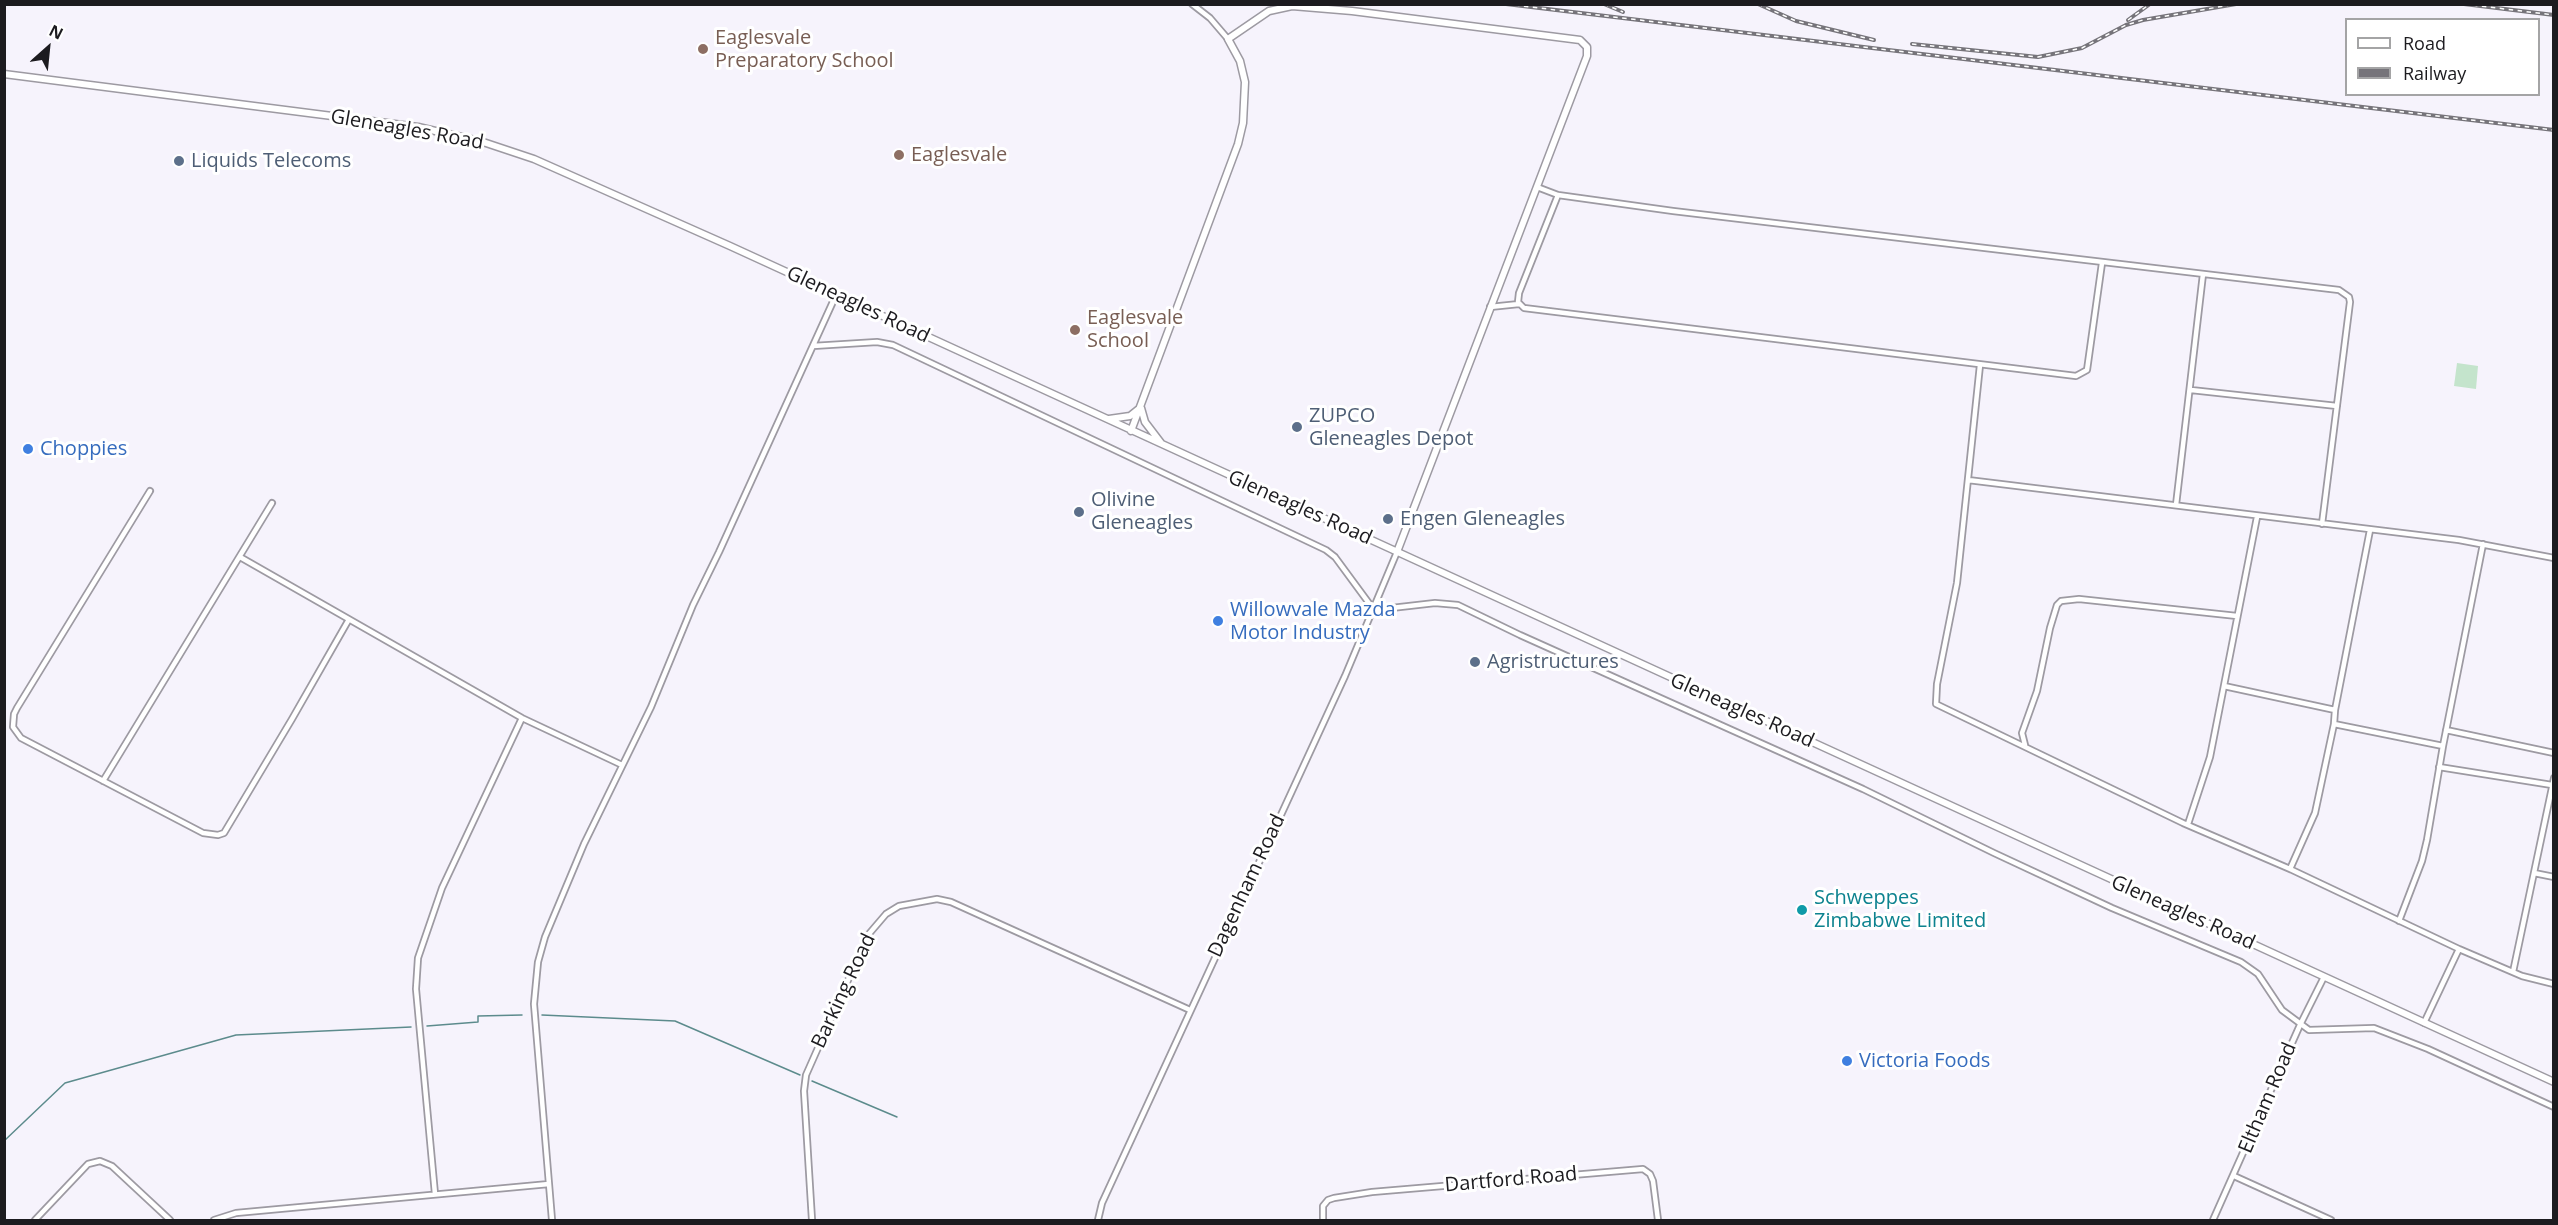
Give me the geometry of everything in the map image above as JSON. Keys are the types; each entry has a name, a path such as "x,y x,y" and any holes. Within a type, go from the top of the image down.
{"street":[{"path":"1131,431 1238,144 1243,123 1245,82 1240,61 1228,39 1210,18 1192,4"},
{"path":"1228,39 1269,11 1281,7 1304,6 1353,8 1576,39 1583,42 1588,50 1398,552"},
{"name":"Gleneagles Road","path":"4,74 396,124 483,142 563,170 2553,1082"},
{"path":"1537,187 1558,195 2339,290 2345,293 2350,302 2322,524"},
{"path":"1520,304 1519,293 1558,195"},
{"path":"1490,307 1520,304 1532,310 2076,376 2087,370 2102,262"},
{"path":"2176,505 2204,274"},
{"path":"552,1221 534,1022 538,962 553,915 651,707 693,605 836,295"},
{"path":"813,346 877,342 893,345 1326,550 1335,557 1374,610 1442,603 1458,605 1863,789 2102,903 2241,962 2258,974 2282,1010 2309,1030 2358,1027 2382,1030 2553,1107"},
{"path":"1980,365 1957,583 1937,684 1936,704 2459,949 2513,972 2553,984"},
{"path":"2191,390 2337,406"},
{"path":"1104,419 1130,416 1141,407"},
{"path":"1141,407 1145,422 1163,445"},
{"path":"1968,480 2483,544 2553,558"},
{"path":"150,491 17,708 12,722 16,734 21,738 203,833 218,835 224,833 348,621"},
{"path":"103,781 272,503"},
{"path":"2188,824 2206,771 2257,517"},
{"path":"2290,869 2315,813 2370,530"},
{"path":"2398,921 2422,861 2483,544"},
{"name":"Dagenham Road","path":"1098,1221 1102,1203 1374,610 1398,552"},
{"path":"240,557 348,621 522,718 622,765"},
{"path":"2025,745 2022,733 2037,691 2050,628 2057,605 2061,601 2079,599 2237,616"},
{"path":"2224,686 2335,710"},
{"path":"435,1194 416,988 418,958 452,865 522,718"},
{"path":"2334,724 2443,746"},
{"path":"2446,729 2553,753"},
{"path":"2439,767 2552,785"},
{"path":"2513,972 2553,778"},
{"path":"2534,873 2553,877"},
{"name":"Barking Road","path":"812,1221 804,1091 806,1075 868,935 886,914 899,906 937,899 951,902 1190,1011"},
{"path":"2424,1023 2459,949"},
{"name":"Eltham Road","path":"2213,1221 2300,1025 2324,977"},
{"path":"35,1221 88,1164 100,1161 112,1166 170,1221"},
{"name":"Dartford Road","path":"1323,1221 1322,1211 1325,1203 1334,1198 1372,1192 1643,1169 1650,1174 1653,1181 1658,1221"},
{"path":"2234,1176 2331,1221"},
{"path":"214,1221 236,1213 549,1184"}],"green space":[{"path":"2457,363 2478,366 2476,389 2454,386"}],"waterway":[{"path":"427,1026 478,1022 478,1016 522,1015"},
{"path":"542,1015 675,1021 800,1075"},
{"path":"4,1141 65,1083 236,1035 411,1027"},
{"path":"812,1081 897,1117"}],"railway":[{"path":"1506,4 2554,130"},
{"path":"1604,4 1623,12"},
{"path":"1758,4 1796,21 1874,40"},
{"path":"2128,20 2150,4"},
{"path":"1912,44 2038,57 2082,48 2126,25 2143,20 2236,4"},
{"path":"2464,4 2554,15"}],"place":[{"name":"Eaglesvale Preparatory School","path":"703,49"},
{"name":"Eaglesvale","path":"899,155"},
{"name":"Liquids Telecoms","path":"179,161"},
{"name":"Eaglesvale School","path":"1075,330"},
{"name":"ZUPCO Gleneagles Depot","path":"1297,427"},
{"name":"Choppies","path":"28,449"},
{"name":"Olivine Gleneagles","path":"1079,512"},
{"name":"Engen Gleneagles","path":"1388,519"},
{"name":"Willowvale Mazda Motor Industry","path":"1218,621"},
{"name":"Agristructures","path":"1475,662"},
{"name":"Schweppes Zimbabwe Limited","path":"1802,910"},
{"name":"Victoria Foods","path":"1847,1061"}]}
